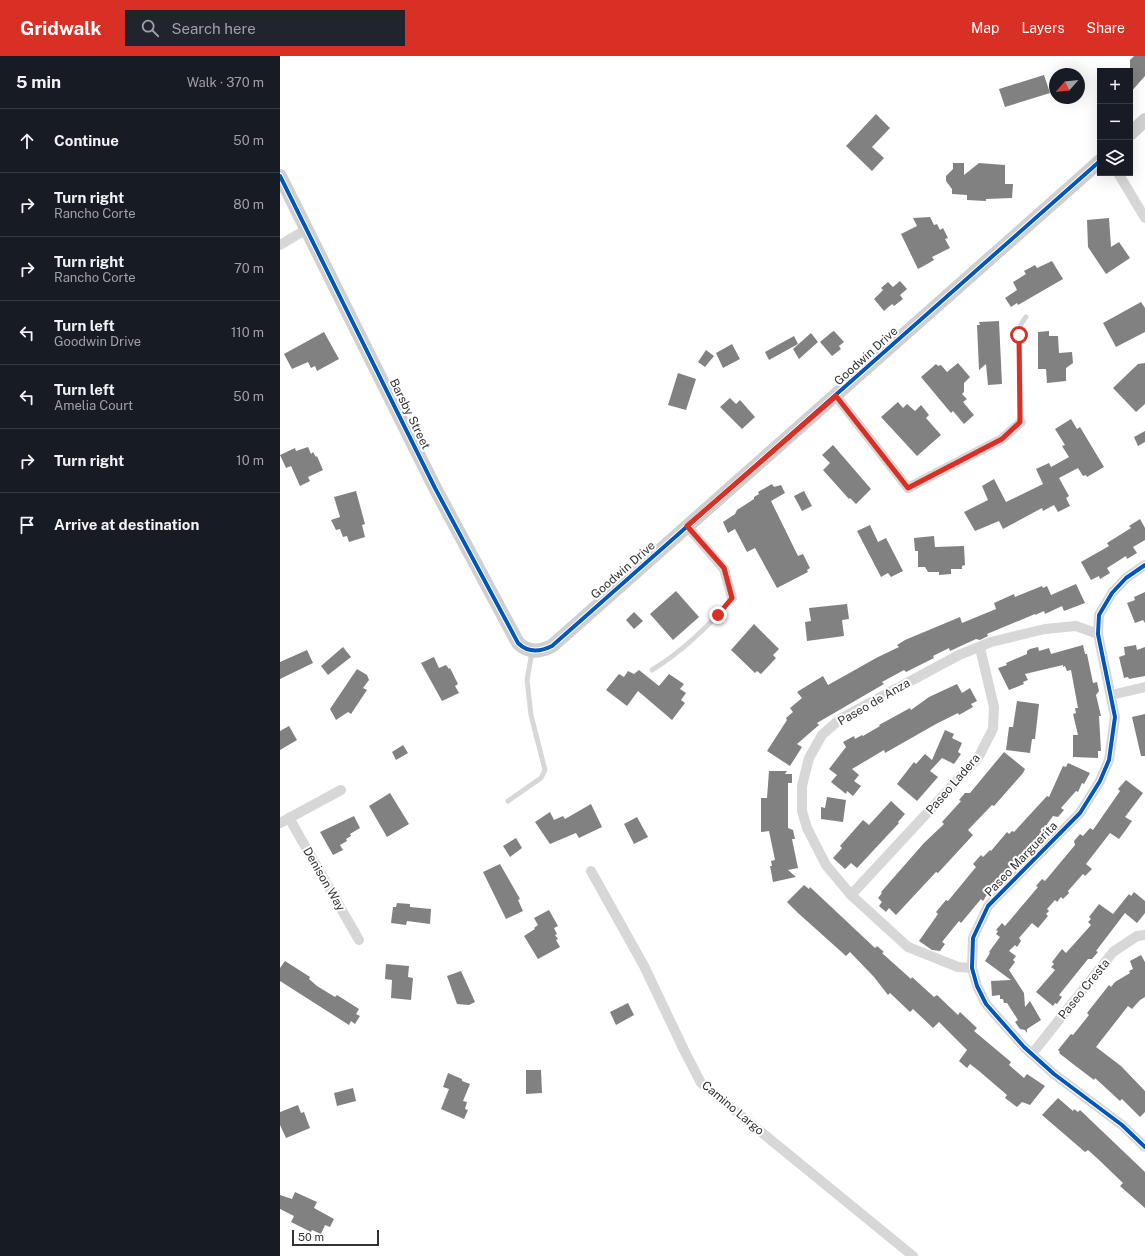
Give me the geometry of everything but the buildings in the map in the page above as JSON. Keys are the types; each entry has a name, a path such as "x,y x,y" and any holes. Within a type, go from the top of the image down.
{"street":[{"path":"1133,131 1145,120"},
{"name":"Goodwin Drive","path":"532,651 542,651 552,646 1097,164"},
{"name":"Barsby Street","path":"280,176 435,488 518,643 524,648 532,651"},
{"path":"1120,176 1145,218"},
{"path":"280,245 307,229"},
{"path":"836,396 908,488 1002,439 1020,422"},
{"path":"687,526 724,568 732,598"},
{"name":"Paseo Marguerita","path":"1145,565 1126,578 1112,593 1099,615 1098,634 1115,717 1109,760 1100,781 1080,813 988,906 973,938 972,968 977,986 986,1004 1032,1054 1054,1074 1122,1125 1145,1147"},
{"name":"Paseo de Anza","path":"972,968 958,967 908,947 851,895 826,865 807,828 802,811 802,786 809,758 822,735 840,719 959,655 980,648 991,642 1048,628 1076,626 1098,634"},
{"name":"Paseo Ladera","path":"851,895 978,758 993,729 994,707 980,648"},
{"path":"1111,695 1145,687"},
{"path":"280,823 341,790"},
{"name":"Denison Way","path":"289,818 359,940"},
{"name":"Camino Largo","path":"591,871 644,966 701,1083 913,1256"},
{"name":"Paseo Cresta","path":"1032,1054 1113,952 1137,936 1145,935"}],"lane":[{"path":"1020,422 1019,335 1021,324 1026,317"},
{"path":"652,670 675,656 718,615 732,598"},
{"path":"508,801 541,778 545,770 531,715 529,701 527,680 532,651"}],"cycle path":[{"path":"280,176 435,488 518,643 526,649 539,650 552,646 1097,164"},
{"path":"1145,565 1126,578 1112,593 1099,615 1098,634 1115,717 1109,760 1100,781 1080,813 988,906 973,938 972,968 977,986 986,1004 1024,1047 1054,1074 1122,1125 1145,1147"}],"route":[{"path":"718,615 732,598 724,568 687,526 836,396 908,488 1002,439 1020,422 1021,389 1019,335"}]}
